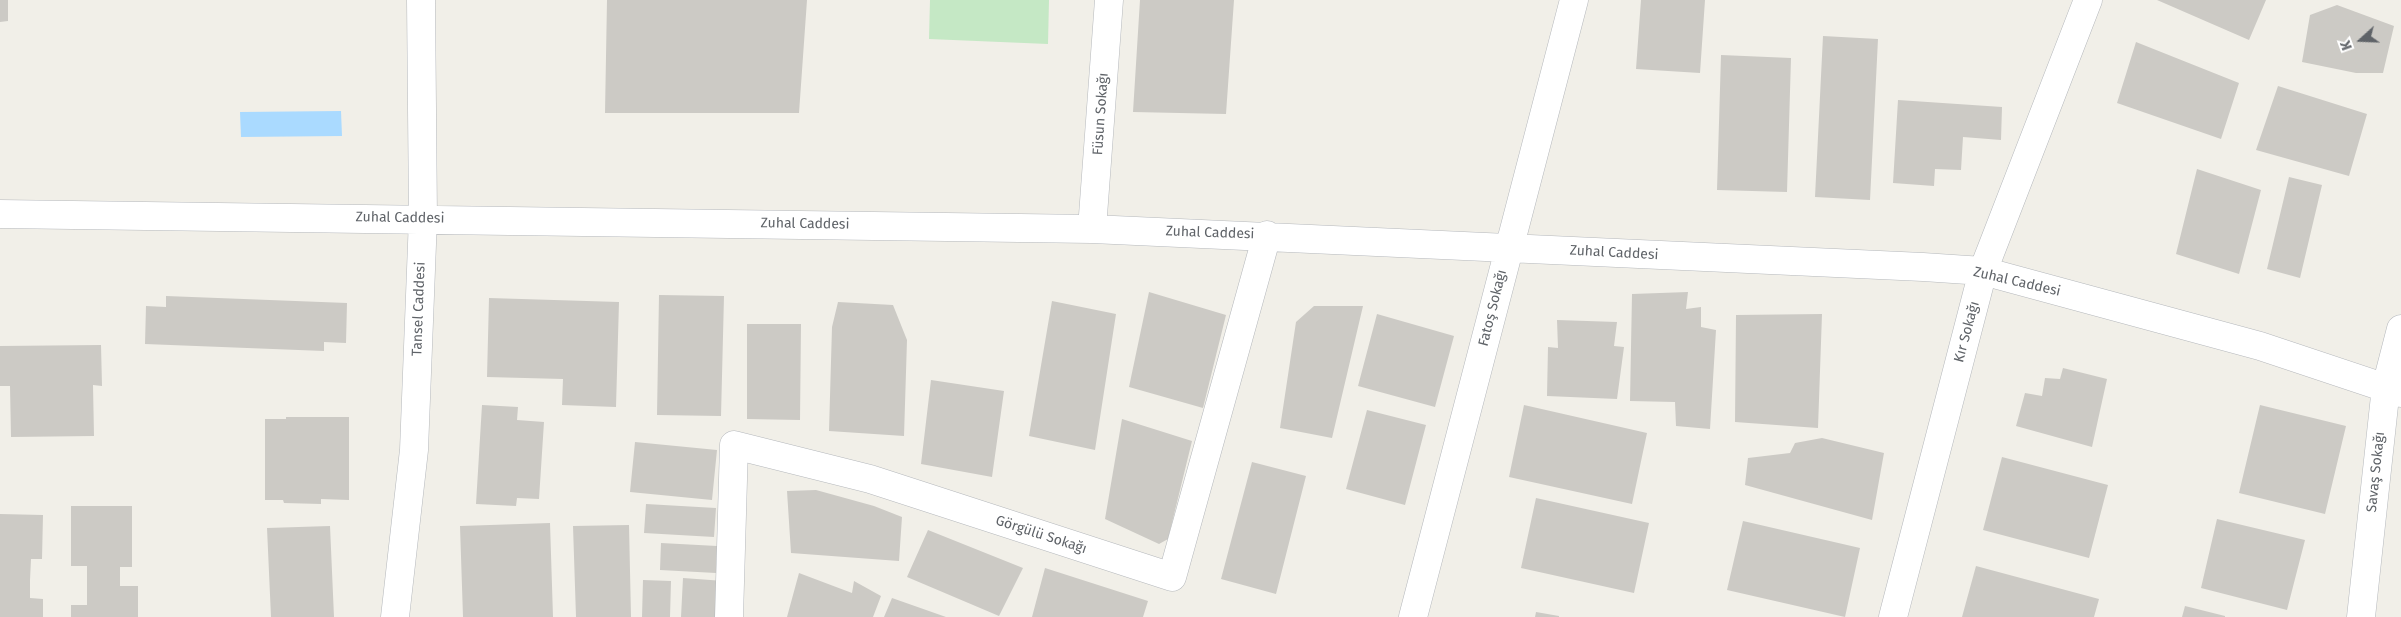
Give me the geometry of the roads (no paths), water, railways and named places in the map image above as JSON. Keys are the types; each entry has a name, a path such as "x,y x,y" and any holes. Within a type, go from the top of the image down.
{"street":[{"name":"Tansel Caddesi","path":"395,617 414,450 422,218 420,0"},
{"name":"Füsun Sokağı","path":"1092,229 1109,0"},
{"name":"Fatoş Sokağı","path":"1413,617 1574,0"},
{"name":"Kır Sokağı","path":"1893,617 1983,271 2088,0"},
{"name":"Zuhal Caddesi","path":"0,214 422,218 1092,229 1267,235 1983,271 2260,346 2393,390"},
{"name":"Görgülü Sokağı","path":"729,617 734,445 870,479 1172,577 1267,235"},
{"name":"Savaş Sokağı","path":"2361,617 2401,329"}],"water":[{"path":"341,111 342,136 241,137 240,112"}]}
